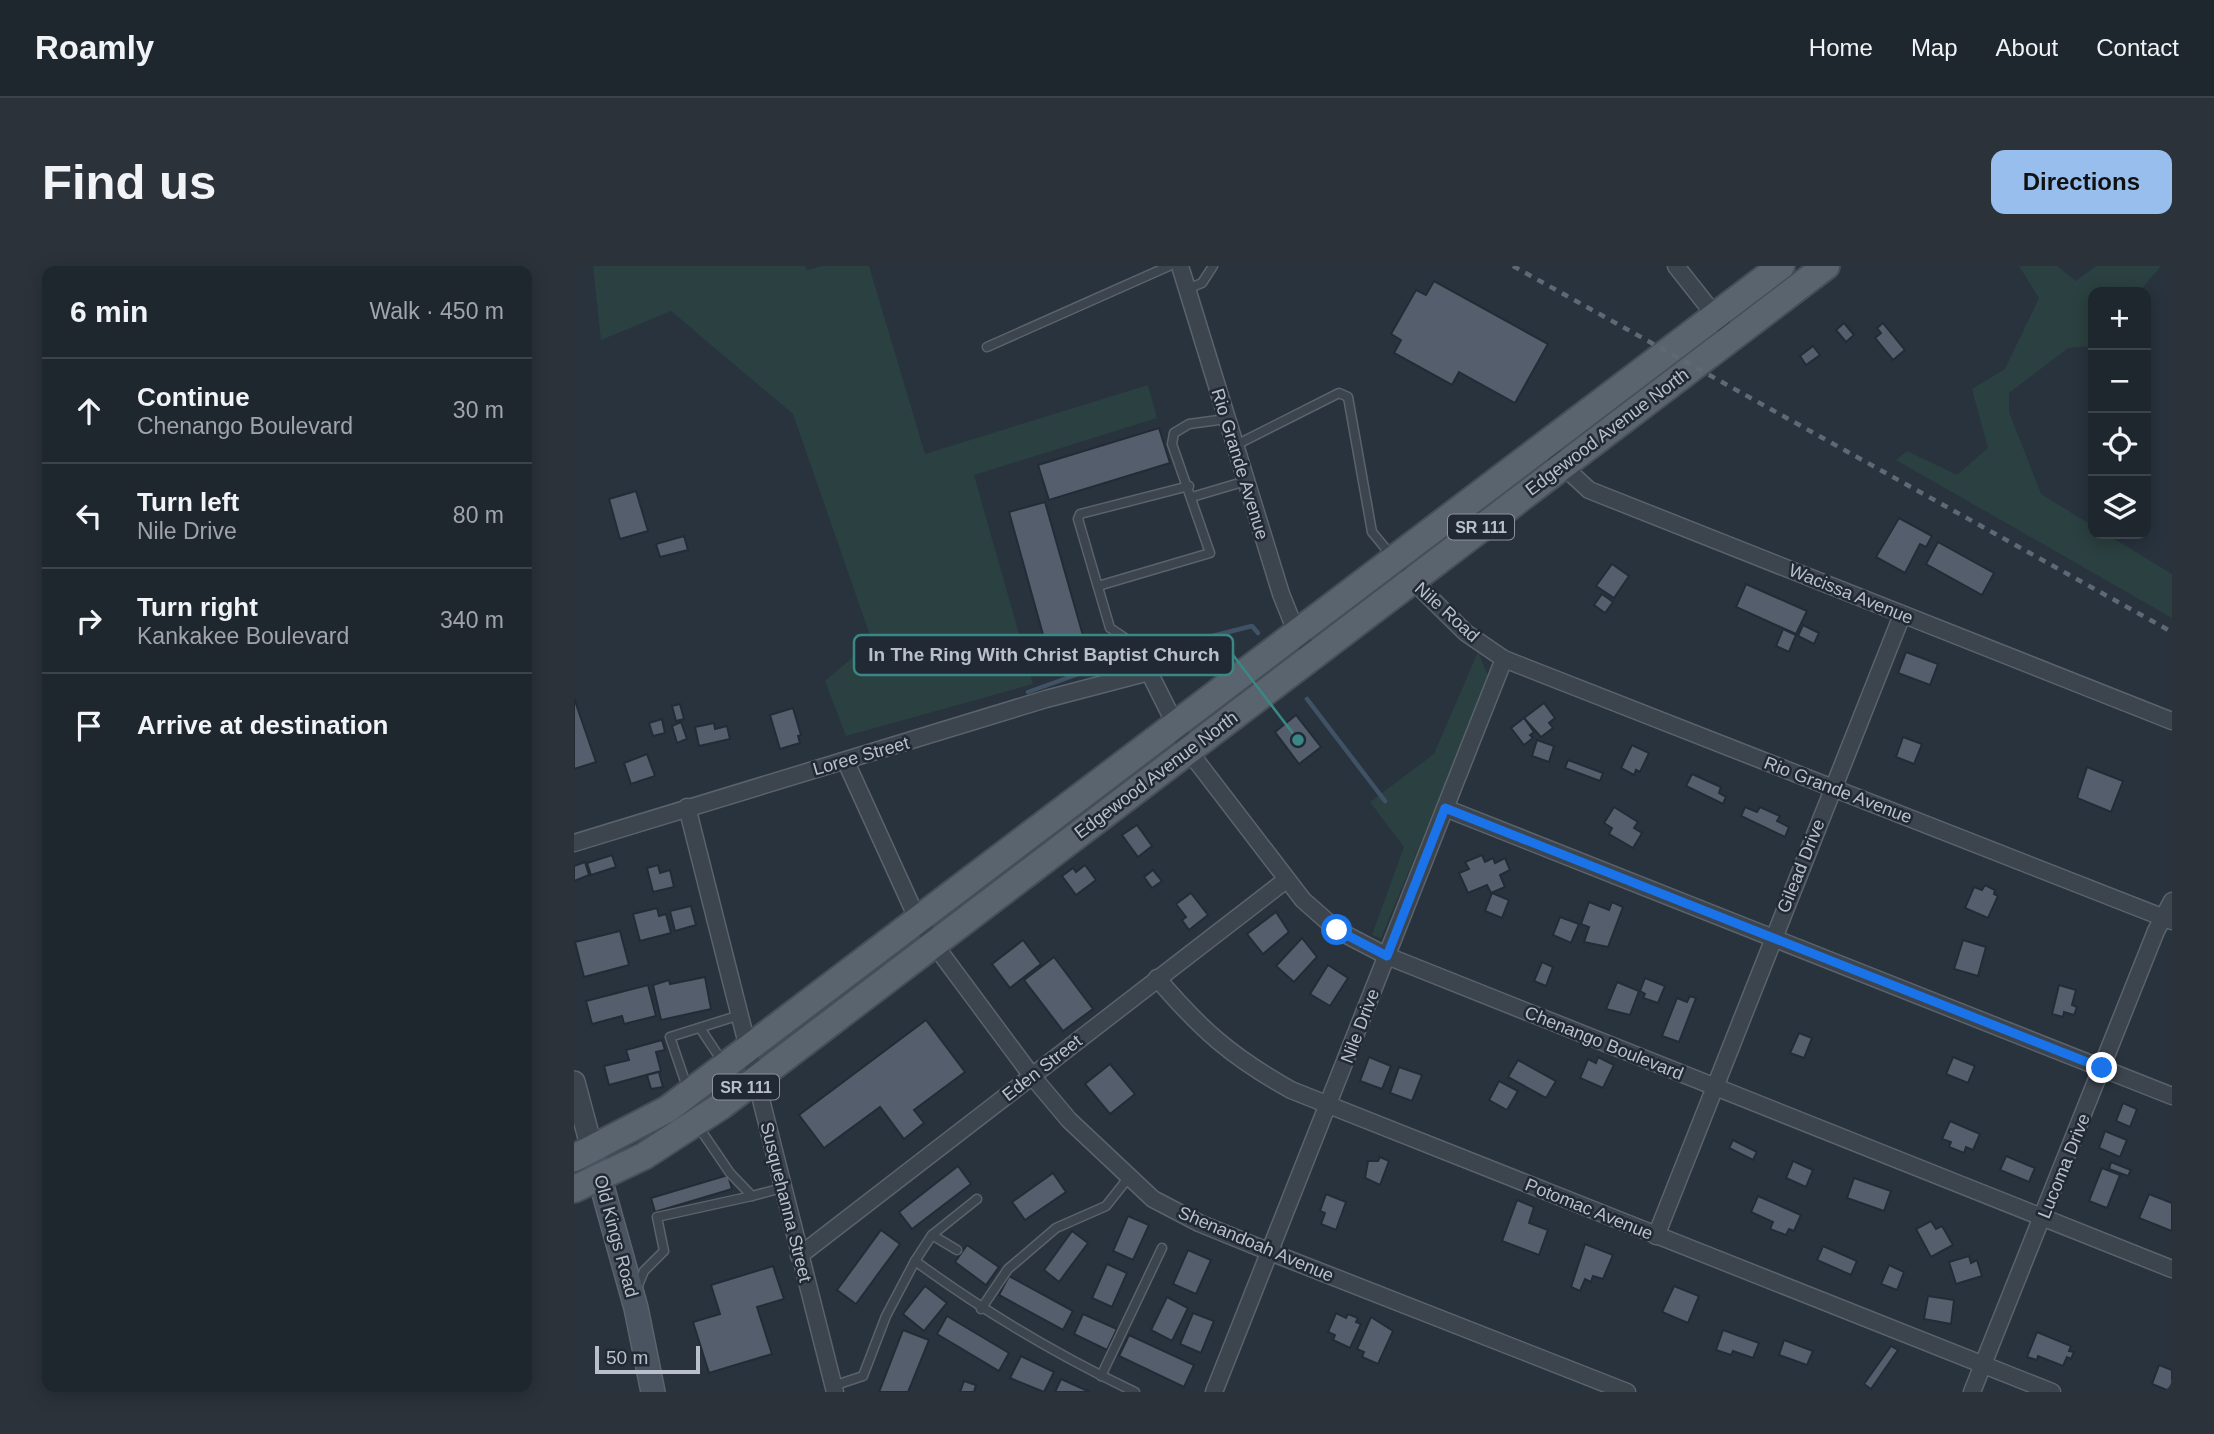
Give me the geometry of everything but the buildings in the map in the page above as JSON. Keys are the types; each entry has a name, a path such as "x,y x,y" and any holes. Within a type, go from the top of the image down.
{"main road":[{"name":"Edgewood Avenue North","path":"583,1154 668,1110 1781,266"},
{"name":"Edgewood Avenue North","path":"574,1189 601,1179 644,1156 756,1080 1826,266"},
{"name":"Old Kings Road","path":"583,1154 601,1179 633,1297 653,1392"}],"street":[{"name":"Rio Grande Avenue","path":"1180,266 1281,594 1297,634 1314,656"},
{"path":"1676,266 1732,337"},
{"name":"Wacissa Avenue","path":"1546,444 1562,465 1589,490 2172,721"},
{"name":"Nile Road","path":"1395,559 1411,580 1466,634 1504,659"},
{"name":"Gilead Drive","path":"1656,1236 1772,937 1902,615"},
{"name":"Rio Grande Avenue","path":"1504,659 2169,920"},
{"name":"Nile Drive","path":"1214,1392 1504,659"},
{"name":"Chenango Boulevard","path":"1149,673 1188,750 1303,901 1337,930 1387,956 2172,1269"},
{"name":"Loree Street","path":"574,843 1088,687 1149,673"},
{"name":"Shenandoah Avenue","path":"846,762 920,920 934,944 1032,1076 1069,1120 1153,1199 1270,1252 1597,1386 1627,1392"},
{"name":"Susquehanna Street","path":"687,807 834,1389"},
{"path":"1445,808 2172,1096"},
{"name":"Eden Street","path":"799,1256 1286,880"},
{"name":"Lucoma Drive","path":"1972,1392 2156,931 2169,920 2172,901"},
{"name":"Potomac Avenue","path":"1157,978 1220,1045 1248,1066 1329,1107 2052,1392"},
{"name":"Old Kings Road","path":"574,1082 583,1154"}],"lane":[{"path":"988,347 1168,266"},
{"path":"1187,289 1202,283 1213,266"},
{"path":"1234,446 1343,393 1348,397 1372,532 1395,559"},
{"path":"1098,586 1210,553 1172,444 1174,433 1189,424 1226,419"},
{"path":"1192,497 1245,481"},
{"path":"1149,673 1137,646 1110,628 1079,516 1188,486"},
{"path":"689,1093 670,1037 740,1015"},
{"path":"700,1028 725,1067"},
{"path":"695,1123 730,1173 752,1196"},
{"path":"981,1308 1007,1269 1056,1228 1106,1206 1129,1177"},
{"path":"633,1297 644,1271 664,1251 657,1217 782,1188"},
{"path":"834,1389 863,1376 886,1316 915,1261 932,1235 977,1199"},
{"path":"932,1235 957,1250"},
{"path":"1101,1376 1162,1248"},
{"path":"915,1261 981,1308 1101,1376 1135,1392"}],"green space":[{"path":"593,266 805,266 807,270 822,266 869,266 925,454 1148,385 1157,418 974,475 1033,684 846,736 825,681 872,641 793,414 671,311 601,340"},
{"path":"2019,266 2057,266 2076,281 2096,266 2161,266 2143,287 2088,287 2088,346 2068,348 2009,393 2009,412 2041,494 2088,523 2088,539 2114,539 2172,574 2172,618 1896,460 1907,451 1957,475 1988,448 1972,389 2005,369 2039,298"},
{"path":"1478,652 1489,678 1381,938 1372,935 1404,847 1370,802 1434,754"}],"waterway":[{"path":"1157,650 1252,626 1258,633"},
{"path":"1028,692 1126,657"},
{"path":"1307,699 1385,801"}],"railway":[{"path":"1513,266 2172,632"}],"place":[{"name":"In The Ring With Christ Baptist Church","path":"1298,740"}],"route":[{"path":"1337,930 1387,956 1445,808 2102,1068"}]}
